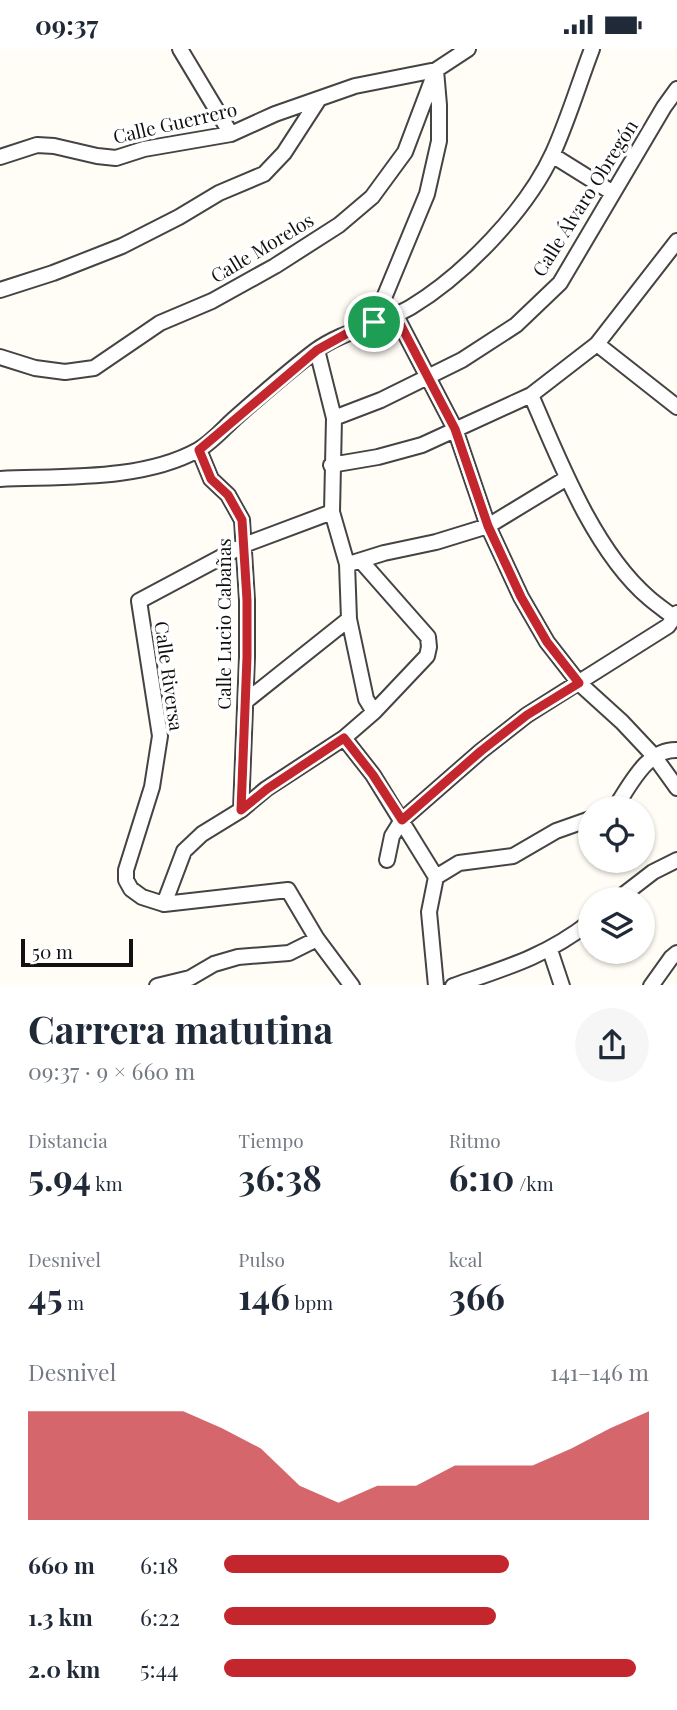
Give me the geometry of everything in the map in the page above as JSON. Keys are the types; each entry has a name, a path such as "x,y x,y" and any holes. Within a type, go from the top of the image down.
{"street":[{"path":"180,49 231,134"},
{"path":"374,322 427,194 439,141 436,70 468,49"},
{"path":"0,479 138,470 199,450 317,350 346,334 396,316 443,284 487,246 521,205 552,155 592,49"},
{"name":"Calle Guerrero","path":"0,157 37,145 116,158 144,149 231,134 355,86 436,70"},
{"name":"Calle Morelos","path":"0,357 35,368 65,372 94,367 160,323 212,301 339,225 372,197 405,152 436,70"},
{"name":"Calle Álvaro Obregón","path":"334,418 381,400 462,360 516,325 561,283 677,89"},
{"path":"0,290 122,246 219,193 264,174 284,153 320,98"},
{"path":"552,155 613,193"},
{"path":"331,465 378,457 422,445 531,395 597,344 677,241"},
{"path":"396,316 455,429 488,526 521,597 547,642 579,683 654,756 677,788"},
{"path":"597,344 677,407"},
{"path":"317,350 334,418 332,512 354,563 428,638 429,647 426,656 374,712 344,738 202,834 184,851 164,904 288,890 317,939 352,985"},
{"path":"387,860 392,836 402,820 481,751 527,715 668,626 676,615 648,598 620,566 566,478 531,395"},
{"name":"Calle Lucio Cabañas","path":"199,450 211,479 228,495 242,520 247,600 241,810"},
{"path":"354,563 488,526 566,478"},
{"name":"Calle Riversa","path":"164,904 142,897 131,889 126,880 130,857 152,787 160,736 139,601 244,545 332,512"},
{"path":"354,563 349,619 366,699 374,712"},
{"path":"246,701 349,619"},
{"path":"344,738 373,775 436,877 429,912 436,985"},
{"path":"624,796 654,756 666,750 677,750"},
{"path":"436,877 459,863 513,856 556,831 578,823"},
{"path":"634,887 653,872 677,860"},
{"path":"453,985 529,960 550,950 578,930"},
{"path":"157,985 190,978 214,964 238,957 289,953 317,939"},
{"path":"550,950 562,985"},
{"path":"651,985 677,953"}],"route":[{"path":"396,316 455,429 488,526 521,597 547,642 579,683 527,715 402,820 373,775 344,738 267,789 241,810 247,657 242,520 228,495 211,479 199,450 265,391 317,350 374,322 396,316"}]}
